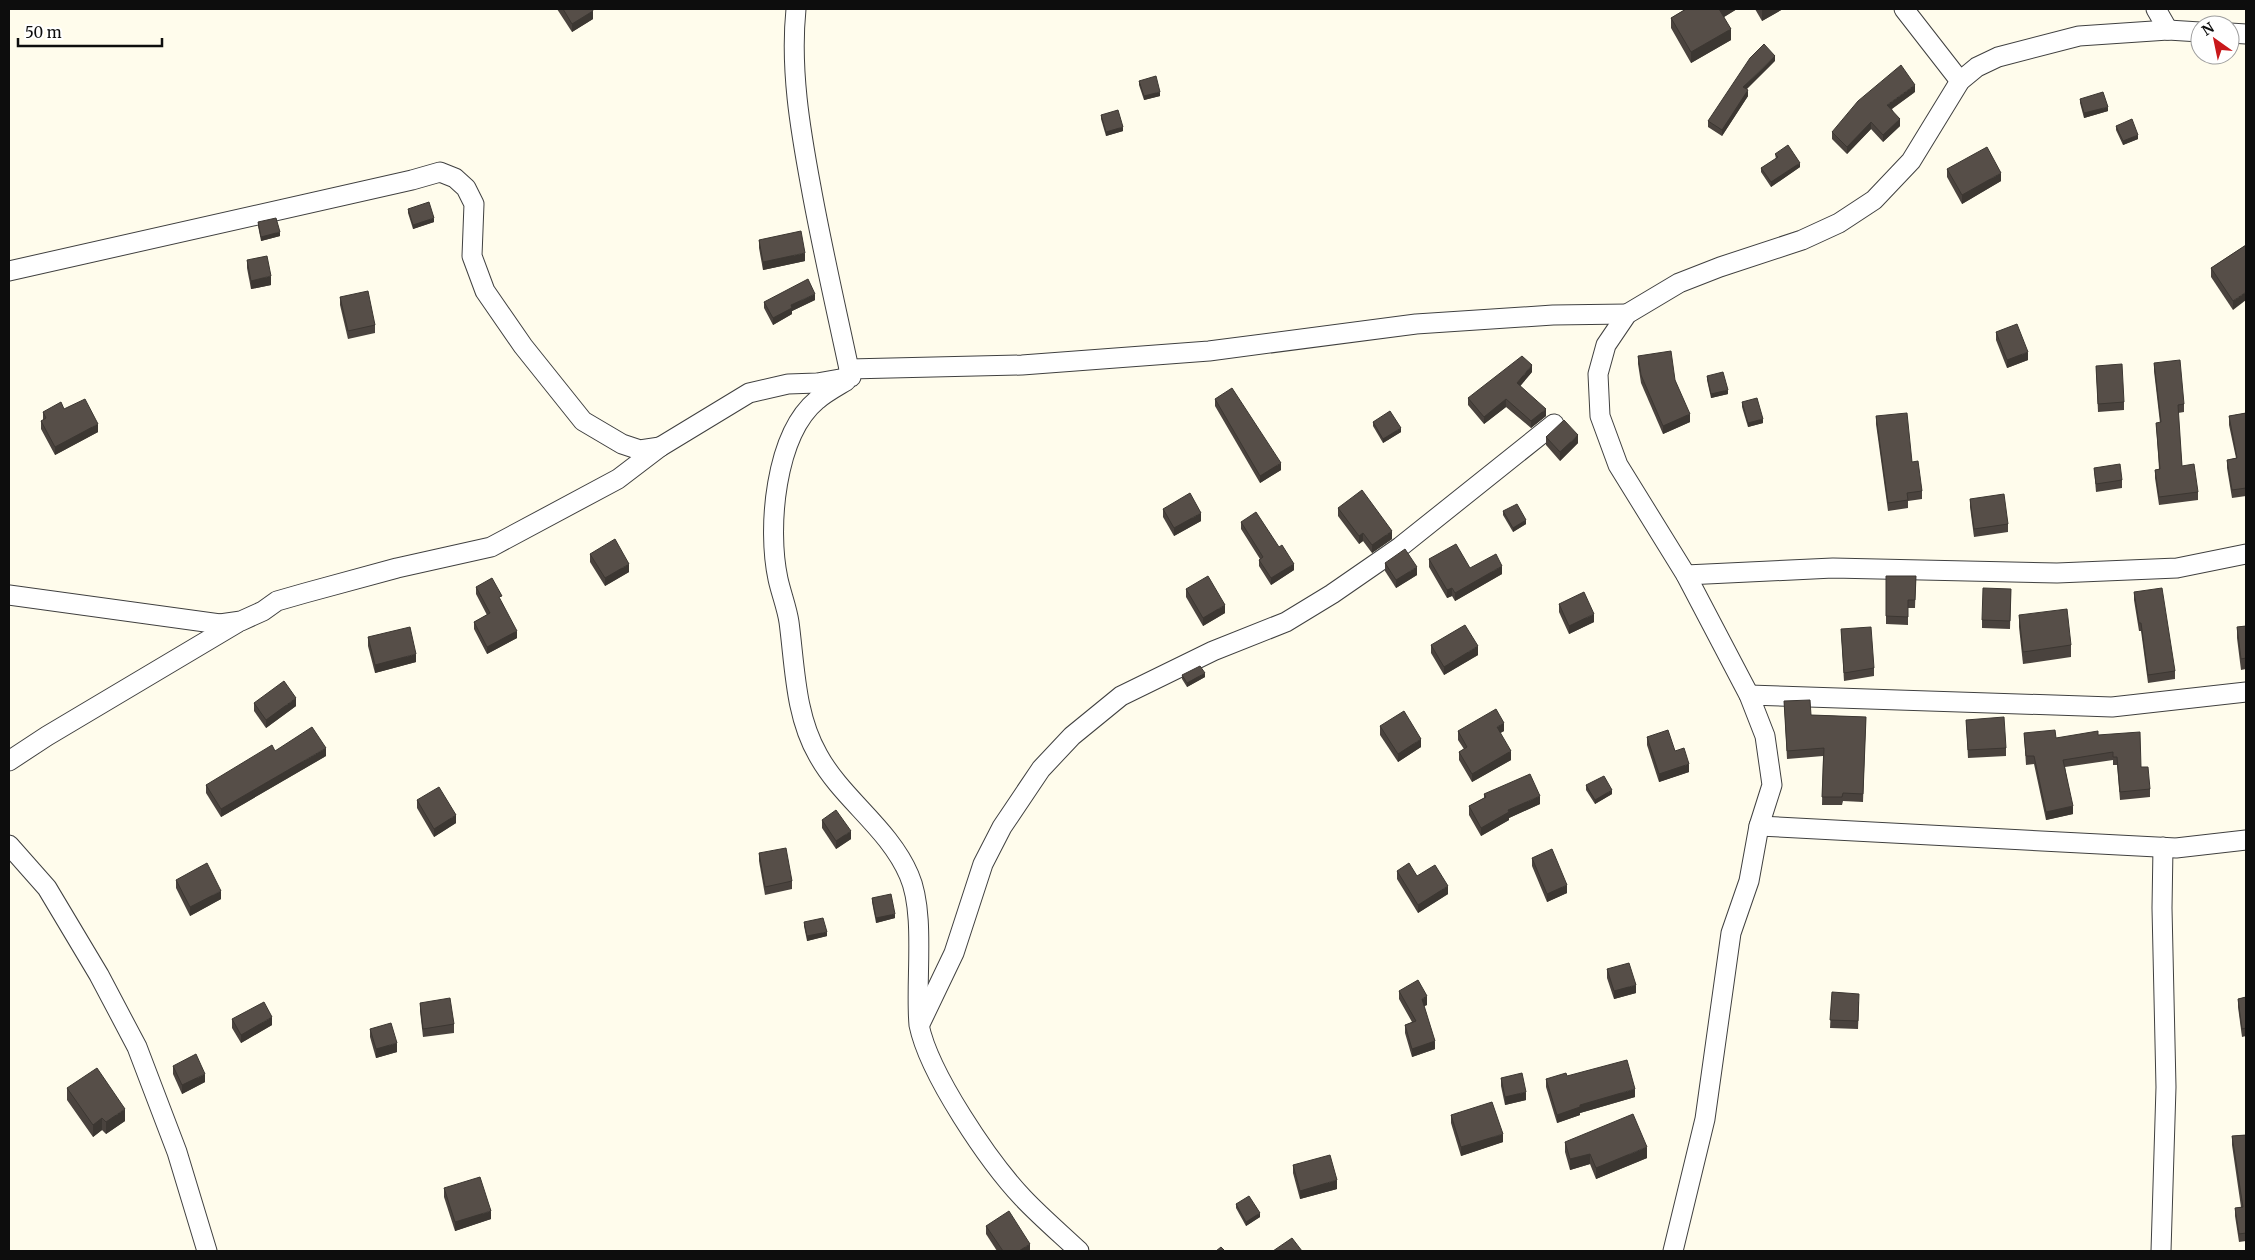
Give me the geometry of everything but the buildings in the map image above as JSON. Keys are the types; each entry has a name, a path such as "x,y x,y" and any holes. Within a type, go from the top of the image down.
{"street":[{"path":"796,9 794,30 798,116 823,255 850,373"},
{"path":"1904,9 1960,81"},
{"path":"2156,9 2168,30"},
{"path":"1673,1251 1705,1119 1730,933 1749,881 1759,826 1772,785 1765,736 1749,695 1686,575 1618,465 1600,416 1598,374 1606,346 1627,314 1679,283 1720,267 1802,240 1839,223 1874,200 1911,161 1960,81 1977,67 1998,57 2079,36 2168,30 2190,31"},
{"path":"9,271 440,172 455,178 466,188 474,204 472,256 485,291 522,346 583,421 622,444 640,450 660,448"},
{"path":"9,761 47,736 277,601 398,568 457,557 491,548 618,479 660,448 749,393 788,384 817,383 850,373 1022,365 1208,351 1416,324 1553,315 1627,314"},
{"path":"850,373 817,400 801,419 791,438 778,481 774,514 777,578 789,620 795,677 806,732 818,756 848,796 893,847 909,875 917,902 919,1025 923,1044 944,1084 1001,1172 1023,1198 1079,1251"},
{"path":"919,1025 954,953 983,864 1002,827 1041,769 1072,736 1121,696 1212,651 1286,622 1332,594 1400,547 1554,424"},
{"path":"1686,575 1833,568 2057,573 2177,568 2246,554"},
{"path":"9,595 220,624 241,621"},
{"path":"1749,695 2112,707 2246,692"},
{"path":"1759,826 2176,848 2246,840"},
{"path":"9,845 47,888 99,975 137,1047 177,1152 207,1251"},
{"path":"2161,1251 2166,1087 2162,908 2163,847"}]}
